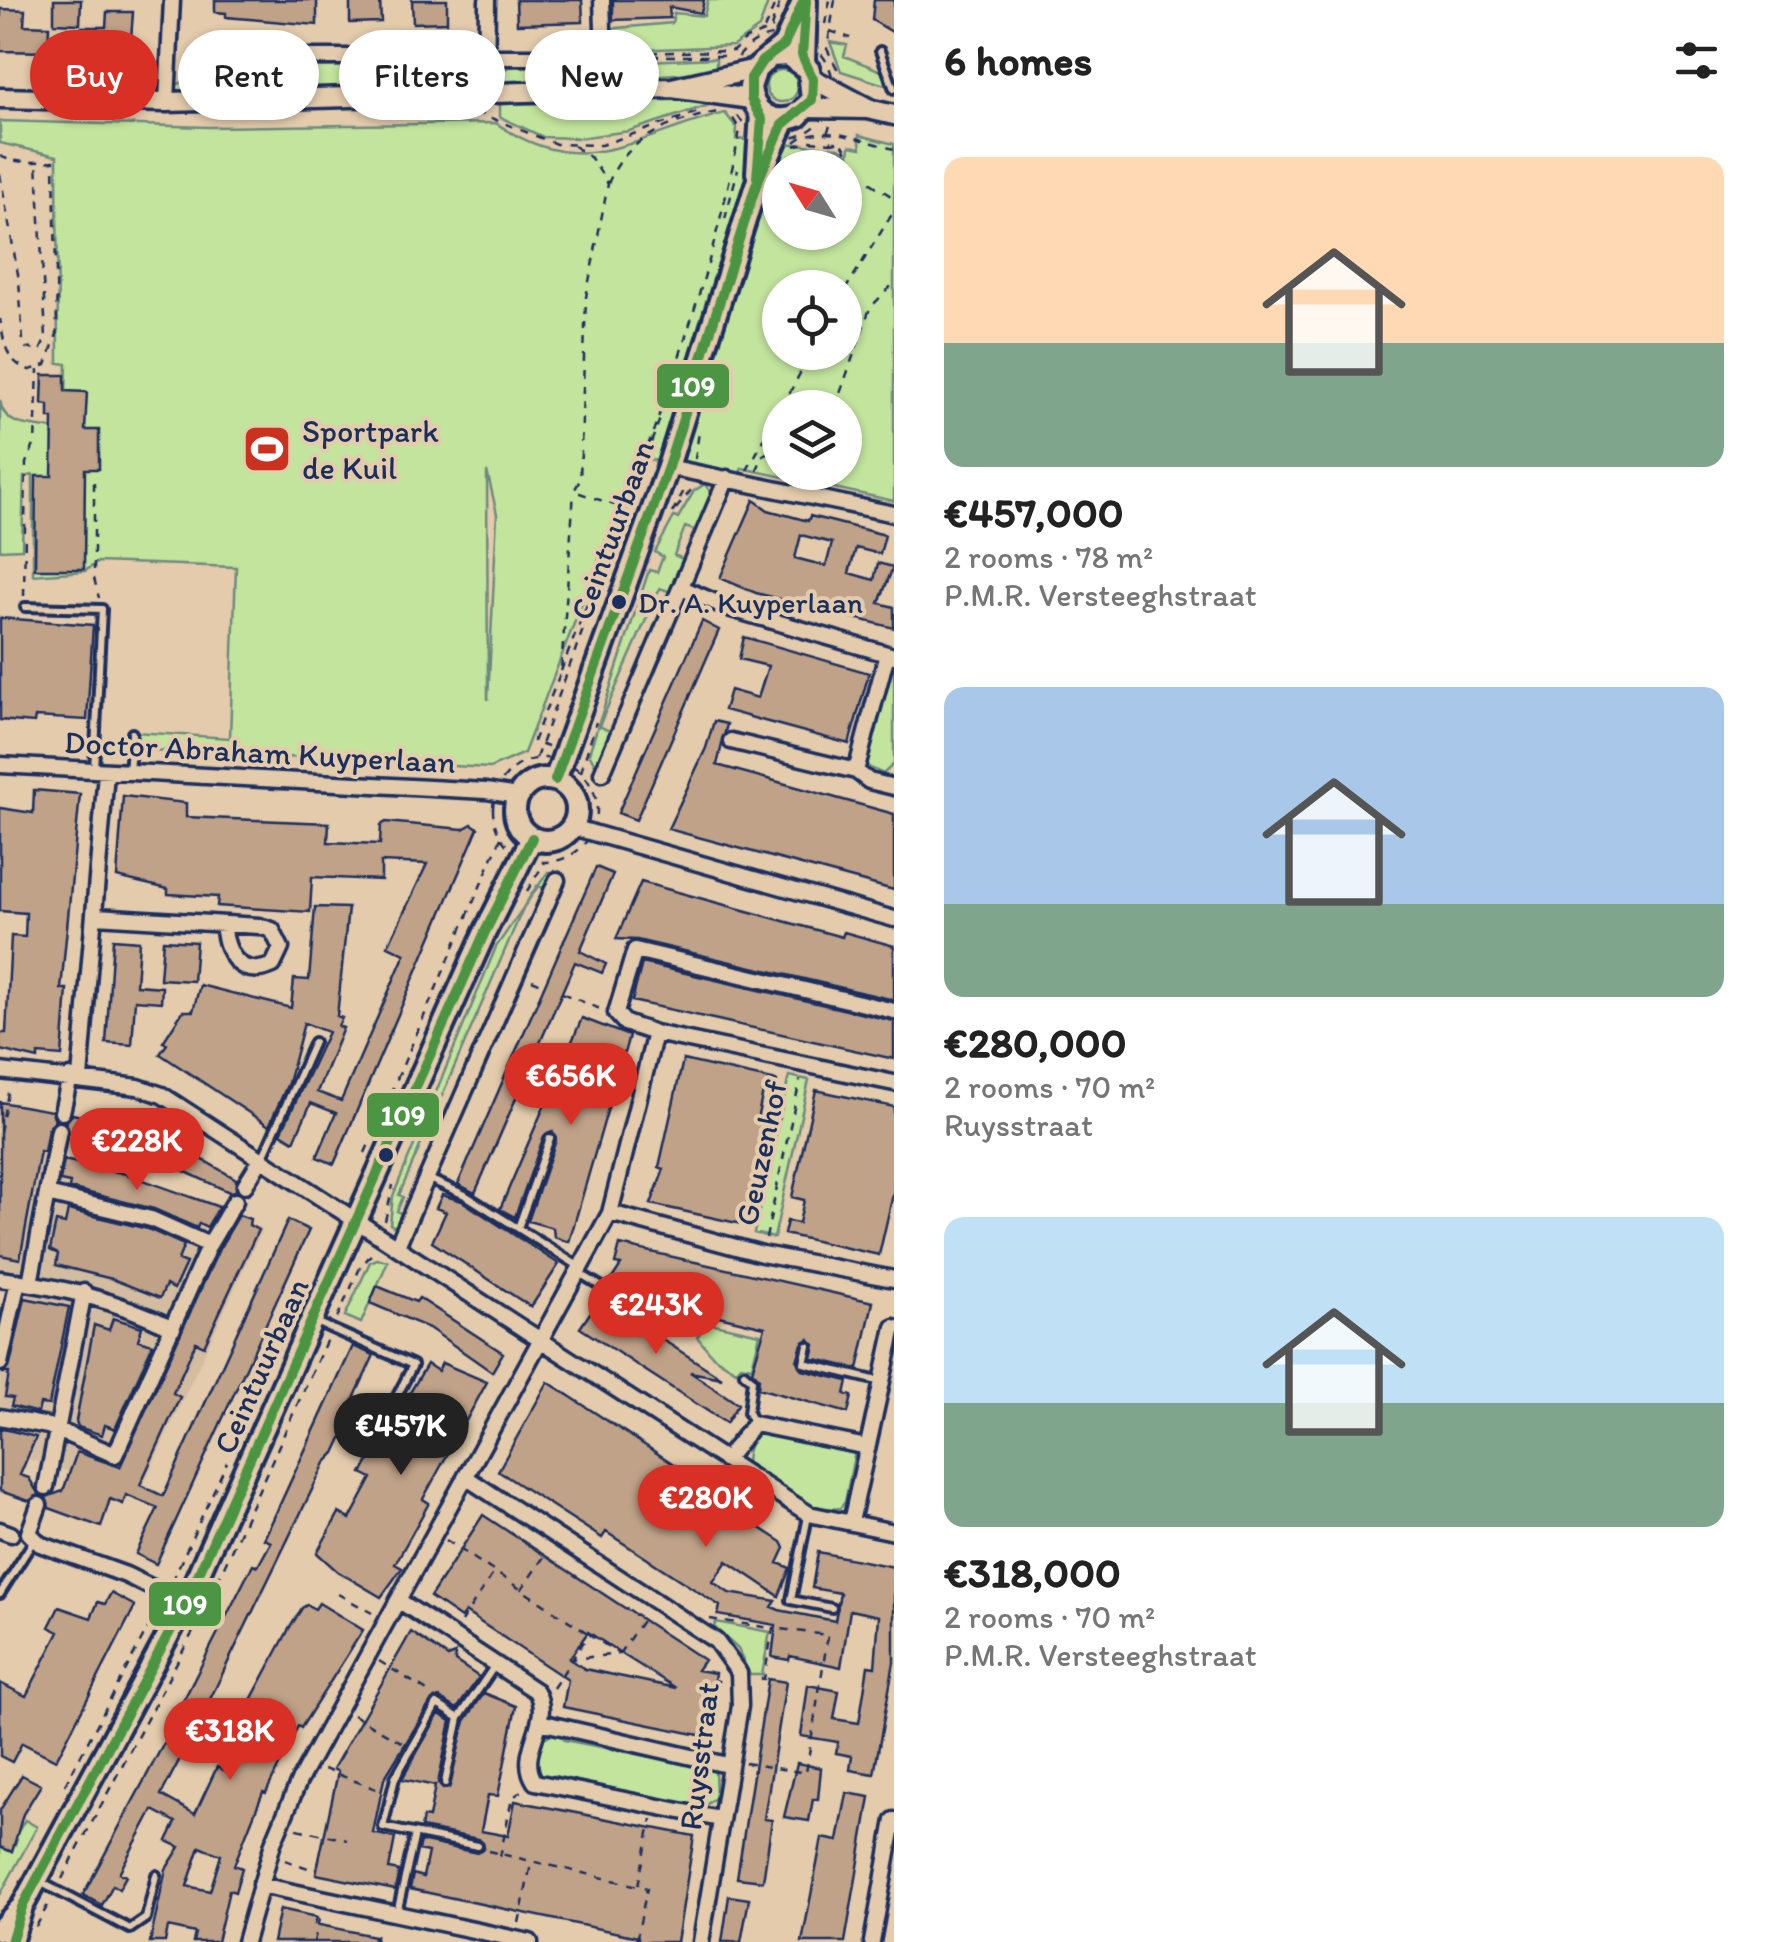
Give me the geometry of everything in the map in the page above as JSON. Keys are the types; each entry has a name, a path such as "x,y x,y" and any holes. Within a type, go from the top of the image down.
{"main road":[{"name":"Ceintuurbaan","path":"555,780 668,466 756,185 755,89 805,0"},
{"path":"806,108 755,89 788,55 813,66"},
{"name":"Ceintuurbaan","path":"755,89 813,66 812,100 806,108"},
{"path":"555,780 570,790 576,802 572,827 553,840 532,838 516,819 517,796 532,782 555,780"},
{"name":"Ceintuurbaan","path":"11,1942 22,1907 314,1322 485,932 532,838"},
{"name":"Ceintuurbaan","path":"0,1930 22,1907"}],"street":[{"path":"167,102 172,0"},
{"path":"485,30 487,0"},
{"path":"602,0 603,30"},
{"path":"813,66 832,99"},
{"path":"505,101 672,88 755,89"},
{"path":"0,98 339,103"},
{"path":"806,108 832,99 894,115"},
{"path":"668,466 894,514"},
{"path":"597,772 734,479"},
{"path":"684,589 732,608 891,655 856,770"},
{"path":"731,741 856,770 869,781 894,785"},
{"name":"Doctor Abraham Kuyperlaan","path":"0,764 486,791 517,796"},
{"path":"62,1112 75,1078 96,916 100,772"},
{"path":"572,827 894,920"},
{"path":"397,1246 430,1180 557,880"},
{"path":"96,916 223,924"},
{"path":"894,1011 634,950 616,1013 625,1023 655,1033 894,1082"},
{"path":"245,1942 270,1854 309,1761 400,1602 610,1213 655,1033"},
{"path":"6,1071 138,1086 162,1095 523,1324 541,1342 809,1514 894,1532"},
{"path":"0,1364 47,1194 59,1130"},
{"path":"246,1185 262,1159"},
{"path":"47,1194 151,1219 208,1245"},
{"path":"0,1417 58,1430 115,1455 208,1245 235,1201"},
{"path":"610,1213 762,1254 894,1279"},
{"path":"0,1278 84,1292 126,1305 173,1328"},
{"path":"46,1487 84,1292"},
{"path":"851,1522 894,1327"},
{"path":"726,1459 754,1424 867,1446"},
{"name":"Ruysstraat","path":"467,1478 691,1625 725,1650 739,1676 740,1706 701,1942"},
{"path":"39,1506 32,1536 176,1599"},
{"path":"400,1602 536,1691 544,1723 531,1753 529,1772 535,1782 720,1819"},
{"path":"544,1723 728,1762"},
{"path":"872,1942 894,1820"},
{"path":"260,1885 523,1940"}],"lane":[{"path":"880,51 894,89"},
{"path":"894,106 894,115"},
{"path":"24,607 102,609 100,772"},
{"path":"130,774 132,733"},
{"path":"262,1159 314,1042"},
{"path":"518,1228 550,1138"},
{"path":"430,1180 518,1228 617,1296 687,1318"},
{"path":"314,1322 413,1365 381,1427"},
{"path":"808,1346 804,1363 882,1382"},
{"path":"744,1373 752,1380 748,1413 754,1424"},
{"path":"809,1514 791,1600 832,1608"},
{"path":"0,1594 32,1536"},
{"path":"445,1783 459,1718 496,1664"},
{"path":"459,1718 437,1704 391,1792 382,1827 478,1846"},
{"path":"397,1914 415,1834"},
{"path":"36,1880 130,1929 146,1918 156,1875"}],"path":[{"path":"762,30 779,0"},
{"path":"536,758 683,355 726,218 779,0"},
{"path":"804,135 832,99 813,66 830,0"},
{"path":"829,30 850,38"},
{"path":"659,53 722,51"},
{"path":"659,55 729,55 755,89 804,135"},
{"path":"505,119 530,136 573,145 601,145 632,137 813,66"},
{"path":"167,79 178,78"},
{"path":"562,671 570,502 580,480 586,297 608,184 614,168 638,139 720,111 730,112 739,125 722,218 622,508 562,671 533,742 586,761 597,772"},
{"path":"804,135 827,132 894,149"},
{"path":"573,145 591,158 608,184"},
{"path":"0,156 54,161 57,334 52,358 38,369 22,368 5,347 0,319"},
{"path":"0,174 19,280 23,341 32,352 40,351 46,338 37,162"},
{"path":"857,270 894,211"},
{"path":"841,390 870,308 894,282"},
{"path":"24,607 26,463 34,443 38,369"},
{"path":"734,479 762,437"},
{"path":"757,482 762,456"},
{"path":"94,482 94,578 102,609"},
{"path":"574,491 622,508"},
{"path":"360,1166 501,838"},
{"path":"562,993 616,1013"},
{"name":"Geuzenhof","path":"762,1254 804,1062"},
{"path":"0,1132 6,1071"},
{"name":"Ceintuurbaan","path":"64,1788 176,1599 233,1450"},
{"path":"436,1535 619,1654"},
{"path":"521,1590 557,1537"},
{"path":"452,1636 494,1572"},
{"path":"338,1594 389,1622"},
{"path":"572,1659 619,1654 656,1602"},
{"path":"691,1625 713,1618 828,1636 806,1773 728,1762"},
{"path":"739,1676 764,1679 773,1628"},
{"path":"541,1700 589,1634"},
{"path":"369,1656 432,1694 437,1704"},
{"path":"339,1707 412,1748"},
{"path":"309,1761 338,1777 391,1792"},
{"path":"500,1857 512,1798 535,1782"},
{"path":"638,1886 655,1808"},
{"path":"281,1823 346,1840"},
{"path":"478,1846 500,1857 647,1888 636,1942"},
{"path":"270,1854 308,1868"},
{"path":"523,1940 530,1864"},
{"path":"314,1942 323,1898"}],"shaded area":[{"path":"0,1144 62,1158 60,1168 121,1180 227,1221 233,1215 262,1229 139,1494 29,1459 32,1453 0,1445 0,1340 9,1292 0,1291"}],"green space":[{"path":"708,0 769,0 759,28 733,46 659,49 659,30 607,30 672,23 674,13 704,16"},
{"path":"830,42 847,45 844,56 884,72 885,85 841,71"},
{"path":"716,58 716,71 659,75 659,60"},
{"path":"319,66 339,66 339,91 319,91"},
{"path":"525,66 525,85 505,87 505,69"},
{"path":"782,70 794,74 798,86 794,98 782,102 770,98 766,86 770,74"},
{"path":"715,99 715,103 629,131 579,138 543,137 505,119 505,104 525,103 525,120 659,120 659,100"},
{"path":"725,113 737,128 736,139 842,150 762,150 762,250 862,250 862,150 850,150 850,146 861,148 859,135 894,144 894,501 843,490 862,490 862,390 762,390 762,472 742,468 740,473 638,458 524,753 490,768 133,749 134,732 230,738 236,567 98,562 85,571 33,575 33,475 24,477 22,549 0,550 0,400 3,410 15,422 59,430 65,419 67,364 58,363 57,156 0,143 0,121 209,127 496,123 527,141 556,150 584,152 637,142","holes":["487,471 497,514 488,700"]},
{"path":"705,484 713,496 697,531 685,527 674,555 685,560 671,592 660,588 599,726 614,733 598,770 589,753 649,570 657,572 663,557 655,552 674,517 678,518 694,491"},
{"path":"894,669 894,764 883,774 864,765 886,675"},
{"path":"548,872 555,872 546,888 538,886"},
{"path":"523,908 399,1195 403,1197 397,1211 402,1214 395,1227 390,1224 393,1196 496,947"},
{"path":"789,1076 809,1080 774,1238 754,1233"},
{"path":"388,1261 361,1323 345,1316 370,1262"},
{"path":"696,1323 760,1334 752,1367 741,1365 736,1371 713,1356 697,1337 703,1329"},
{"path":"766,1430 780,1432 780,1437 855,1451 845,1502 840,1508 802,1502 746,1465 750,1444"},
{"path":"716,1622 770,1632 762,1675 750,1675 738,1649 714,1627"},
{"path":"554,1733 565,1734 564,1740 699,1766 706,1763 715,1772 716,1797 697,1812 695,1806 554,1776 553,1782 542,1776 536,1763 544,1738"},
{"path":"25,1820 37,1827 0,1895 0,1847 12,1851 17,1840 14,1838"}],"building":[{"path":"54,0 81,0 80,24 54,23"},
{"path":"215,0 317,0 317,25 226,17 226,13 215,12"},
{"path":"350,0 380,0 381,22 350,23"},
{"path":"412,0 447,0 447,22 413,23"},
{"path":"516,0 582,0 583,22 517,24"},
{"path":"613,0 704,0 701,13 669,7 670,18 613,20"},
{"path":"874,0 894,0 894,33 872,20"},
{"path":"1,9 25,10 24,25 49,26 49,30 30,30 30,52 0,51"},
{"path":"107,12 133,12 132,30 82,30 106,27"},
{"path":"43,375 65,375 65,391 87,392 85,430 99,430 99,469 85,469 84,569 35,569 36,476 52,476 53,418 49,418 49,405 42,404"},
{"path":"754,500 768,510 808,521 810,516 885,535 880,554 856,548 849,573 874,580 878,563 893,567 879,603 894,607 894,628 756,593 720,578","holes":["801,535 832,543 826,566 795,558"]},
{"path":"0,618 93,625 87,720 0,720"},
{"path":"702,621 719,630 636,820 618,813"},
{"path":"744,637 869,673 849,744 724,710 730,690 758,698 768,666 739,659"},
{"path":"714,721 727,724 717,765 894,814 894,890 668,829 706,748"},
{"path":"34,790 80,794 61,989 67,989 62,1056 38,1054 38,1059 0,1050 0,1033 6,1033 11,936 25,937 26,913 0,911 0,808 33,813"},
{"path":"123,796 186,803 186,817 329,823 328,842 380,844 381,825 386,822 463,829 472,824 478,828 334,1164 317,1157 336,1113 311,1103 294,1141 281,1133 328,1032 304,1023 288,1083 269,1126 160,1054 167,1044 163,1042 183,1011 193,1011 200,985 291,1008 294,979 309,980 315,907 348,908 337,1016 342,1018 338,1026 343,1028 317,1092 341,1101 405,954 388,946 427,864 381,862 381,880 312,877 310,912 217,906 218,897 168,894 168,889 117,877"},
{"path":"596,867 613,874 580,951 606,964 602,973 575,962 475,1193 458,1184"},
{"path":"641,882 842,937 844,932 894,946 894,1000 637,940 616,939"},
{"path":"113,939 139,941 136,985 162,987 161,1002 135,1000 132,1045 106,1043"},
{"path":"163,940 196,942 193,981 160,979"},
{"path":"642,963 894,1021 894,1059 632,1001"},
{"path":"582,1018 629,1036 569,1242 554,1237 553,1228 528,1221 556,1140 553,1132 544,1136 515,1217 500,1209"},
{"path":"683,1060 777,1081 775,1094 763,1092 758,1115 769,1118 746,1225 651,1204 664,1169 659,1167"},
{"path":"816,1090 894,1107 894,1190 879,1255 784,1234 787,1221 799,1223 804,1200 792,1197"},
{"path":"0,1102 52,1111 55,1120 48,1129 44,1152 40,1151 20,1259 0,1255"},
{"path":"73,1114 172,1142 236,1179 236,1191 229,1192 132,1147 69,1133 66,1122"},
{"path":"64,1160 126,1174 219,1207 207,1227 199,1223 197,1228 154,1209 69,1188 70,1183 60,1181"},
{"path":"442,1195 462,1201 559,1264 531,1307 432,1242 446,1212 436,1208"},
{"path":"68,1210 148,1229 184,1245 178,1260 186,1263 174,1289 166,1285 160,1298 112,1279 56,1265 58,1254 50,1250 56,1222 65,1224"},
{"path":"239,1215 250,1219 249,1225 258,1230 204,1346 196,1342 173,1393 180,1397 140,1485 163,1496 288,1220 309,1230 156,1564 136,1554 158,1508 126,1495 123,1504 110,1499 101,1527 49,1508 46,1497 63,1491 77,1452 120,1467 219,1249"},
{"path":"620,1245 873,1302 858,1369 812,1358 815,1345 809,1339 802,1344 797,1361 802,1370 848,1381 845,1394 852,1396 848,1413 758,1388 759,1378 752,1371 765,1327 659,1302 609,1283 621,1265 615,1264"},
{"path":"377,1286 416,1302 419,1298 503,1353 492,1372 429,1328 370,1303"},
{"path":"602,1295 626,1306 621,1313 722,1378 690,1372 738,1404 726,1423 580,1328"},
{"path":"25,1298 69,1307 49,1405 40,1404 38,1413 11,1406 13,1398 5,1397 9,1373 4,1373 10,1365"},
{"path":"113,1318 142,1327 138,1340 153,1344 115,1429 105,1425 102,1435 78,1427 76,1421 94,1325 109,1330"},
{"path":"353,1346 374,1355 346,1416 351,1419 335,1453 325,1463 196,1728 175,1717 253,1564 258,1566 271,1542 264,1539"},
{"path":"442,1363 487,1382 423,1499 429,1503 395,1564 402,1568 381,1597 337,1571 317,1553 339,1513 350,1519 372,1478 362,1473 427,1364 438,1371"},
{"path":"548,1382 724,1497 721,1502 782,1542 785,1548 778,1563 790,1568 779,1596 727,1561 713,1582 729,1593 776,1601 772,1607 779,1610 835,1621 840,1593 812,1588 818,1552 894,1567 894,1662 874,1774 850,1770 852,1756 836,1753 838,1742 801,1736 808,1685 839,1691 834,1719 859,1723 868,1666 875,1667 879,1616 850,1610 841,1667 790,1656 789,1660 772,1657 776,1625 718,1615 720,1606 606,1532 602,1538 498,1471"},
{"path":"0,1428 36,1437 20,1475 29,1478 39,1495 29,1501 0,1491"},
{"path":"483,1515 704,1660 697,1670 715,1673 714,1680 718,1681 709,1737 563,1707 568,1680 465,1612 461,1618 430,1597","holes":["588,1632 676,1688 585,1669 569,1659"]},
{"path":"111,1593 135,1606 56,1760 22,1743 12,1762 0,1756 0,1683 26,1696 59,1632 49,1627 59,1607 91,1618 98,1602 105,1604"},
{"path":"319,1603 363,1630 301,1728 298,1726 266,1793 263,1792 234,1865 242,1868 235,1892 229,1890 217,1942 193,1942 195,1933 168,1927 165,1942 150,1942 166,1869 180,1847 167,1841 176,1822 153,1810 119,1873 126,1876 119,1889 113,1885 102,1905 83,1895 164,1743 183,1753 161,1795 195,1814 217,1767 228,1772 245,1730 237,1726 289,1629 302,1608 307,1605 315,1609","holes":["200,1847 221,1855 210,1891 187,1886"]},
{"path":"411,1632 448,1657 455,1654 455,1661 479,1677 457,1709 440,1698 432,1700 384,1779 373,1833 395,1838 389,1869 399,1871 395,1890 316,1874 338,1772 333,1769"},
{"path":"768,1679 786,1682 764,1819 772,1820 763,1881 737,1878"},
{"path":"484,1693 516,1706 498,1796 488,1795 481,1831 508,1836 515,1801 694,1836 677,1942 638,1942 638,1937 410,1889 413,1874 423,1877 428,1852 418,1850 420,1841 477,1853 484,1848 479,1839 421,1828 423,1817 429,1818 435,1786 402,1779 439,1714 451,1721 438,1783 443,1789 449,1788 465,1721"},
{"path":"797,1763 821,1768 818,1799 813,1799 809,1821 784,1817"},
{"path":"22,1775 41,1785 23,1814 12,1852 0,1847 0,1810"},
{"path":"847,1793 870,1797 845,1942 802,1942 822,1838 838,1841"},
{"path":"729,1896 749,1899 741,1942 722,1942"},
{"path":"280,1909 317,1917 315,1924 374,1936 373,1942 273,1942"}],"transit line":[{"name":"109","path":"757,177 762,120 751,99 751,78 762,61 784,45 804,0"},
{"name":"109","path":"555,780 668,467 756,185 782,125 812,100 813,79 802,55 806,0"},
{"name":"109","path":"11,1942 22,1907 185,1604 485,932 532,838"}],"place":[{"name":"Sportpark de Kuil","path":"267,449"},
{"name":"Dr. A. Kuyperlaan","path":"619,602"}]}
